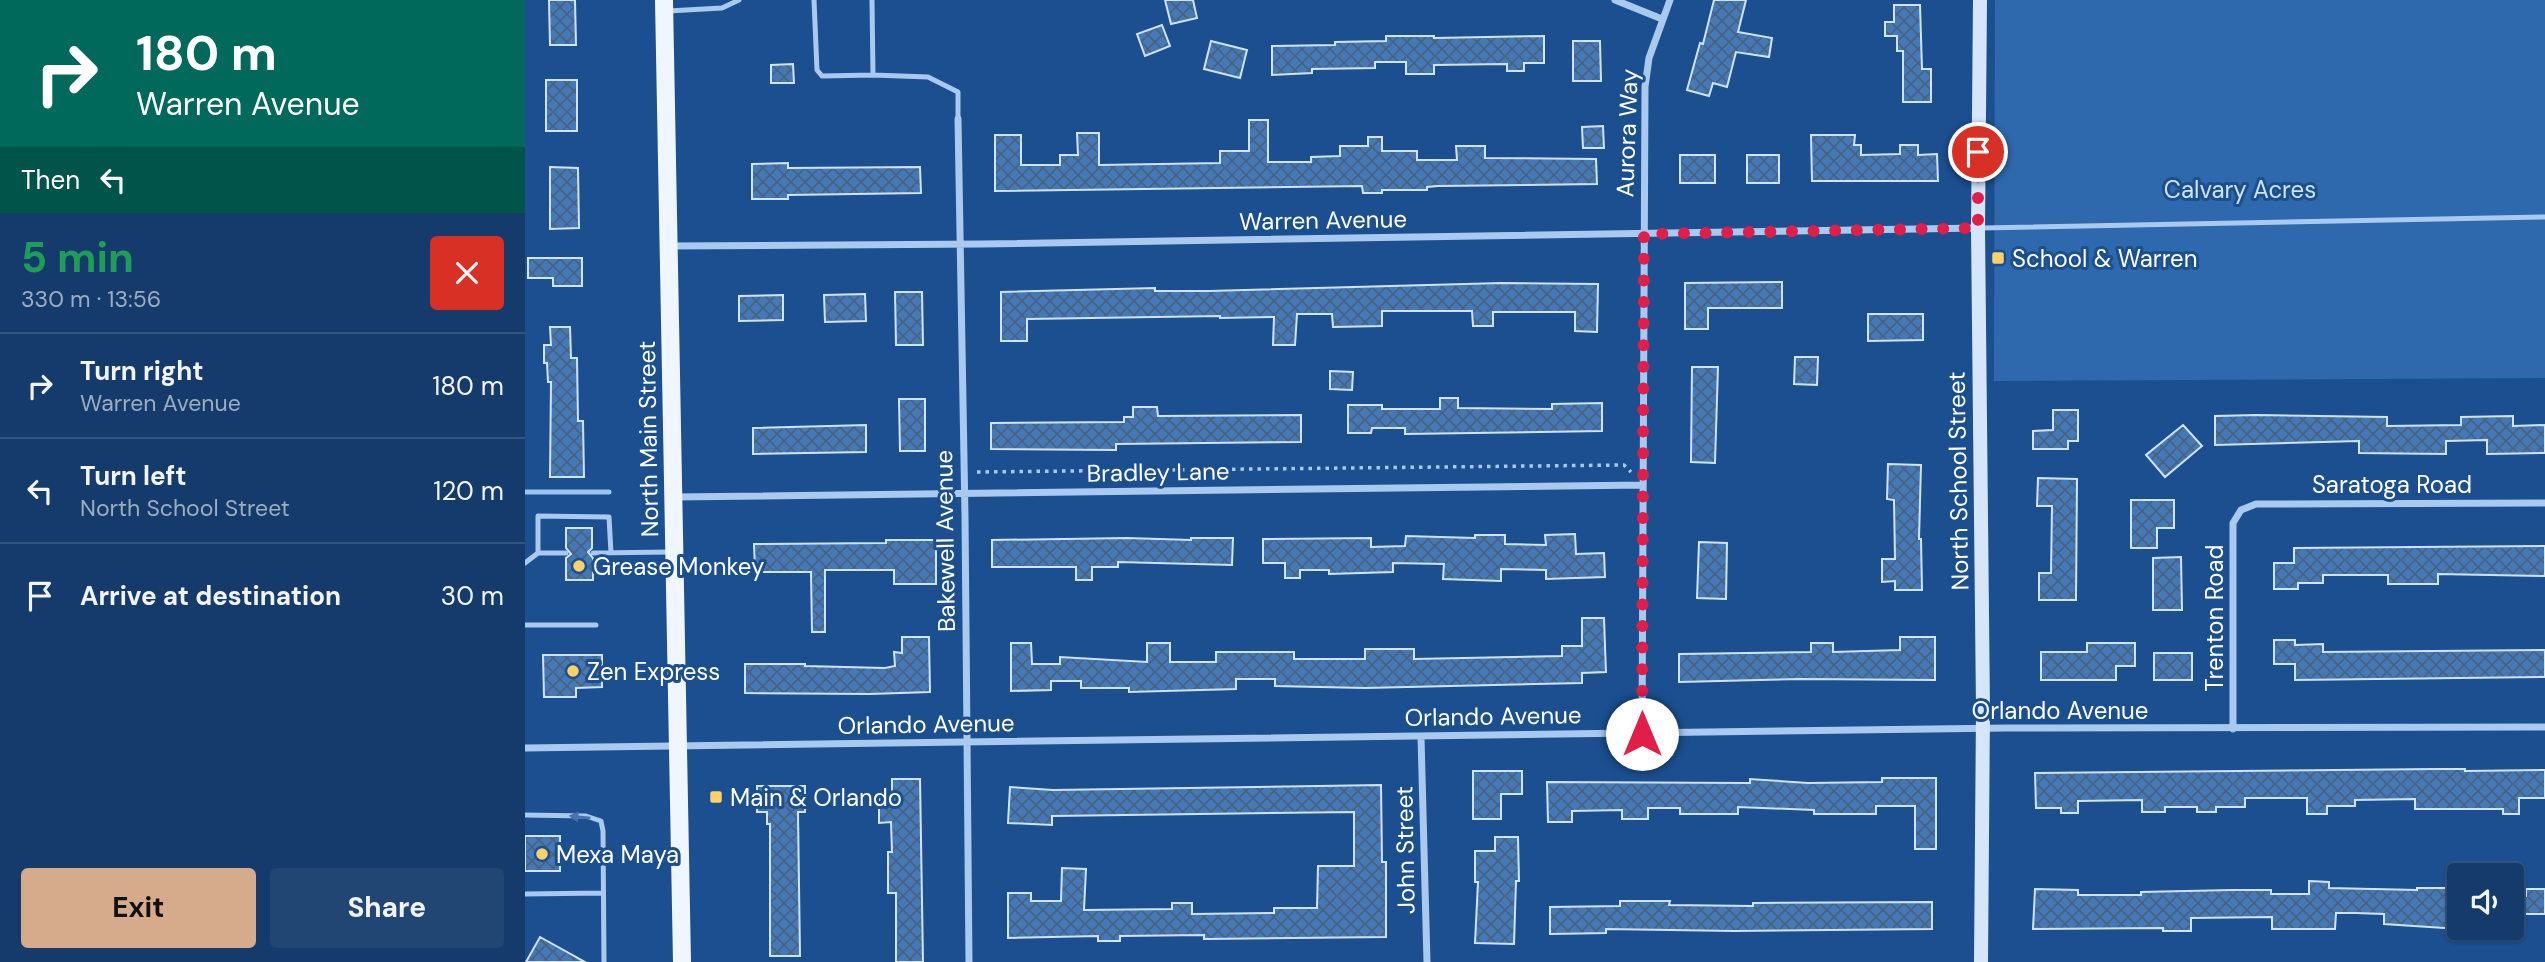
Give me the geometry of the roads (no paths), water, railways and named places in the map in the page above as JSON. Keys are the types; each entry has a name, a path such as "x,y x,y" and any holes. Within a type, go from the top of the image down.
{"main road":[{"name":"North Main Street","path":"664,6 682,962"}],"street":[{"path":"1615,0 1662,19"},
{"name":"Aurora Way","path":"1642,734 1645,87 1649,58 1670,0"},
{"name":"North School Street","path":"1979,0 1978,228 1983,729 1981,962"},
{"name":"Bakewell Avenue","path":"958,119 969,962"},
{"name":"Warren Avenue","path":"669,246 1978,228"},
{"name":"Bradley Lane","path":"674,497 1643,485"},
{"name":"Saratoga Road","path":"2241,510 2256,504 2545,503"},
{"name":"Trenton Road","path":"2233,729 2233,523 2241,510"},
{"name":"Orlando Avenue","path":"525,748 1983,729 2545,727"},
{"name":"John Street","path":"1421,737 1427,962"}],"lane":[{"path":"664,6 722,8 739,0"},
{"path":"814,0 817,70 822,76 928,77 958,92 958,119"},
{"path":"872,0 873,75"},
{"path":"1978,228 2545,217"},
{"path":"538,553 538,516 609,517 611,553"},
{"path":"593,553 675,552"},
{"path":"525,564 538,553 566,553"},
{"path":"525,625 596,625"},
{"path":"525,808 525,816 586,816 600,821 603,831 604,962"},
{"path":"525,894 603,893"}],"waterway":[{"path":"525,492 609,492"}],"place":[{"name":"School & Warren","path":"1998,258"},
{"name":"Grease Monkey","path":"579,566"},
{"name":"Zen Express","path":"573,671"},
{"name":"Main & Orlando","path":"716,797"},
{"name":"Mexa Maya","path":"542,854"}],"park label":[{"name":"Calvary Acres","path":"2240,189"}]}
